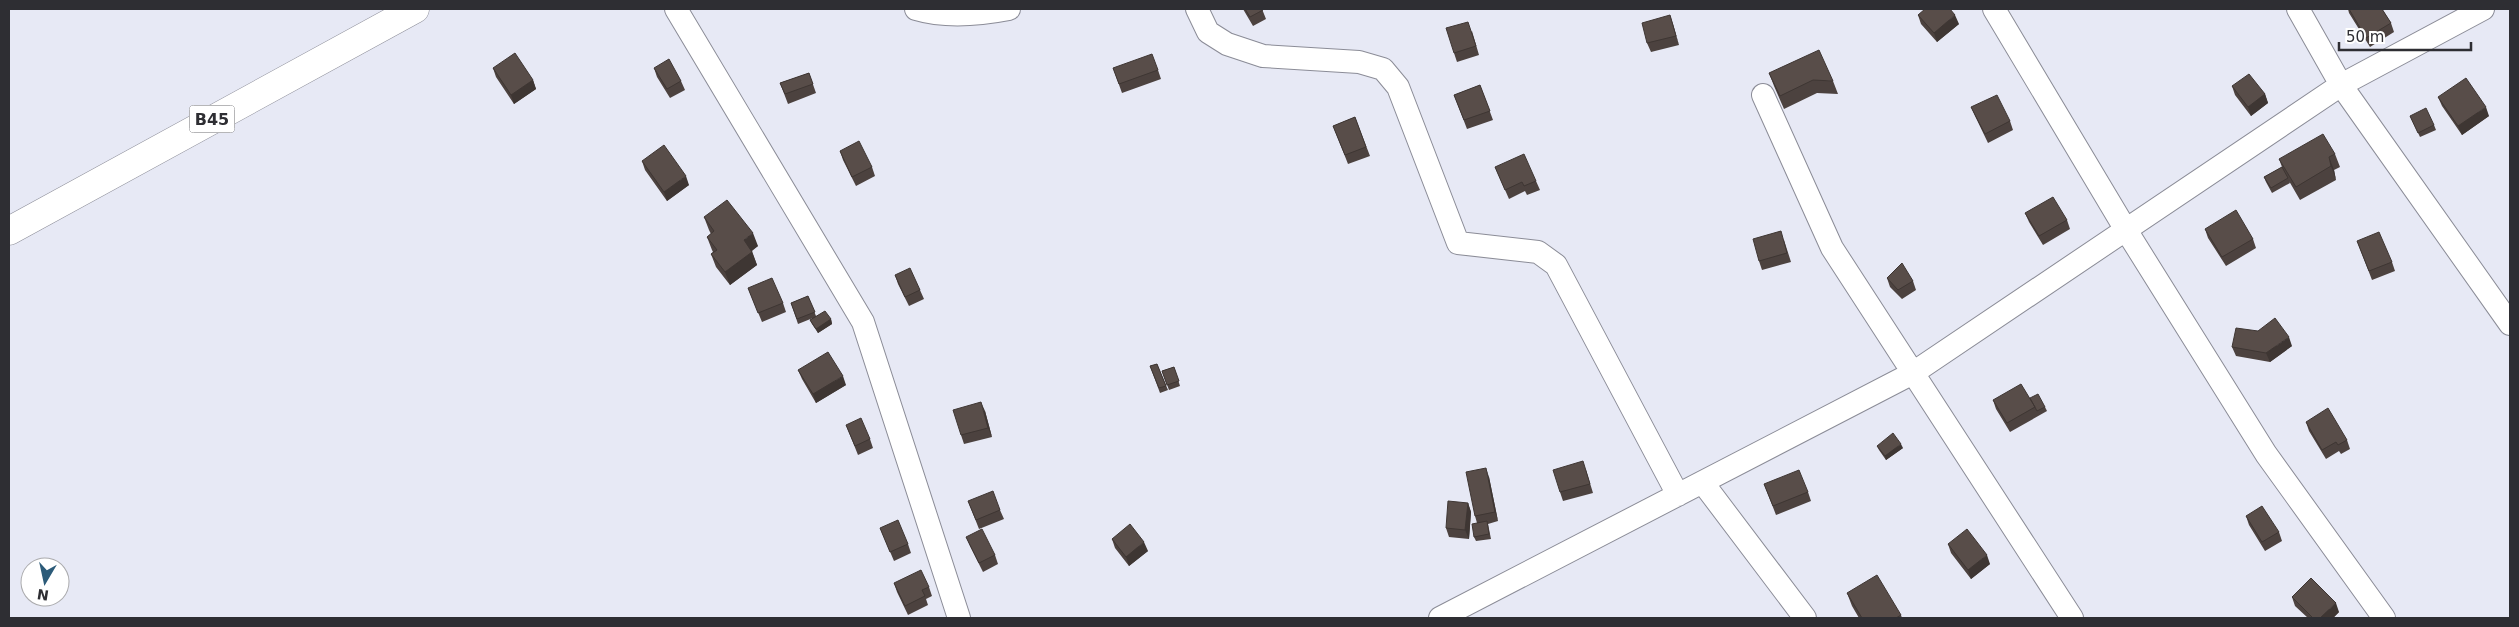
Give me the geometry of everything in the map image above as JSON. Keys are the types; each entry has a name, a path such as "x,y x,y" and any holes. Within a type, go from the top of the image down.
{"main road":[{"name":"B45","path":"9,231 415,9"}],"street":[{"path":"676,9 863,322 960,618"},
{"path":"916,9 937,15 1009,9"},
{"path":"1197,9 1208,32 1227,44 1263,56 1359,62 1383,69 1398,87 1458,242 1538,252 1556,265 1678,495"},
{"path":"1994,9 2126,230 2266,454 2384,618"},
{"path":"2298,9 2341,84 2510,324"},
{"path":"1440,618 1912,373 2341,84 2483,9"},
{"path":"1763,95 1832,248 2072,618"},
{"path":"1703,483 1805,618"}],"building":[{"path":"1245,9 1262,9 1263,10 1250,17"},
{"path":"1925,9 1950,9 1955,15 1934,33 1918,15"},
{"path":"2349,9 2382,9 2391,23 2366,38"},
{"path":"1670,15 1676,36 1647,43 1642,23"},
{"path":"1468,22 1476,46 1454,53 1446,28"},
{"path":"1819,50 1833,81 1813,80 1780,96 1769,73"},
{"path":"515,53 533,80 511,95 493,68"},
{"path":"1152,54 1158,70 1119,84 1113,68"},
{"path":"669,59 681,81 667,89 654,68"},
{"path":"809,73 813,84 785,94 780,83"},
{"path":"2249,74 2265,94 2248,107 2232,86"},
{"path":"2466,78 2486,107 2458,126 2438,97"},
{"path":"1480,85 1490,111 1464,120 1454,95"},
{"path":"1997,95 2010,121 1985,134 1971,107"},
{"path":"2426,108 2434,125 2418,133 2410,116"},
{"path":"1355,117 1366,147 1345,155 1333,126"},
{"path":"2323,134 2335,154 2329,157 2331,166 2296,187 2279,159"},
{"path":"859,141 872,167 852,177 840,151"},
{"path":"664,145 686,176 664,192 642,161"},
{"path":"1524,154 1536,181 1524,186 1522,182 1505,190 1495,167"},
{"path":"2282,167 2288,178 2271,188 2264,177"},
{"path":"2053,197 2067,220 2039,236 2025,213"},
{"path":"727,200 753,233 744,240 752,252 725,272 711,254 717,250 707,237 714,231 704,217"},
{"path":"2236,210 2253,239 2222,257 2205,229"},
{"path":"1781,231 1787,253 1759,261 1753,239"},
{"path":"2379,232 2392,262 2369,271 2357,241"},
{"path":"1902,263 1913,281 1898,290 1887,278"},
{"path":"910,268 920,290 905,297 895,275"},
{"path":"772,278 783,303 758,313 748,288"},
{"path":"808,296 815,312 797,319 791,303"},
{"path":"825,311 831,319 816,329 810,320"},
{"path":"2275,318 2289,337 2266,353 2232,347 2236,328 2258,331"},
{"path":"828,352 843,376 813,394 798,370"},
{"path":"1157,364 1166,386 1159,388 1150,366"},
{"path":"1174,367 1179,381 1167,385 1162,371"},
{"path":"2021,384 2035,407 2007,423 1993,400"},
{"path":"2038,394 2045,407 2037,411 2030,398"},
{"path":"981,402 988,428 961,435 953,410"},
{"path":"2328,408 2347,440 2338,445 2336,442 2322,450 2306,422"},
{"path":"861,418 870,439 855,446 846,425"},
{"path":"1893,433 1901,444 1885,456 1877,446"},
{"path":"1583,461 1590,484 1560,492 1553,470"},
{"path":"1486,468 1495,512 1475,516 1466,472"},
{"path":"1799,470 1808,492 1773,506 1764,484"},
{"path":"993,491 1000,510 976,520 968,501"},
{"path":"1448,501 1468,503 1465,530 1446,528"},
{"path":"2262,506 2279,532 2262,542 2246,516"},
{"path":"898,520 908,544 890,552 880,528"},
{"path":"1487,521 1489,534 1474,537 1472,524"},
{"path":"1130,524 1144,542 1126,557 1112,539"},
{"path":"982,529 995,555 979,563 966,537"},
{"path":"1967,529 1987,555 1968,570 1948,544"},
{"path":"921,570 929,587 922,590 925,596 905,606 894,583"},
{"path":"1877,575 1901,615 1896,618 1862,618 1847,593"},
{"path":"2311,578 2336,603 2320,618 2313,618 2292,597"}]}
